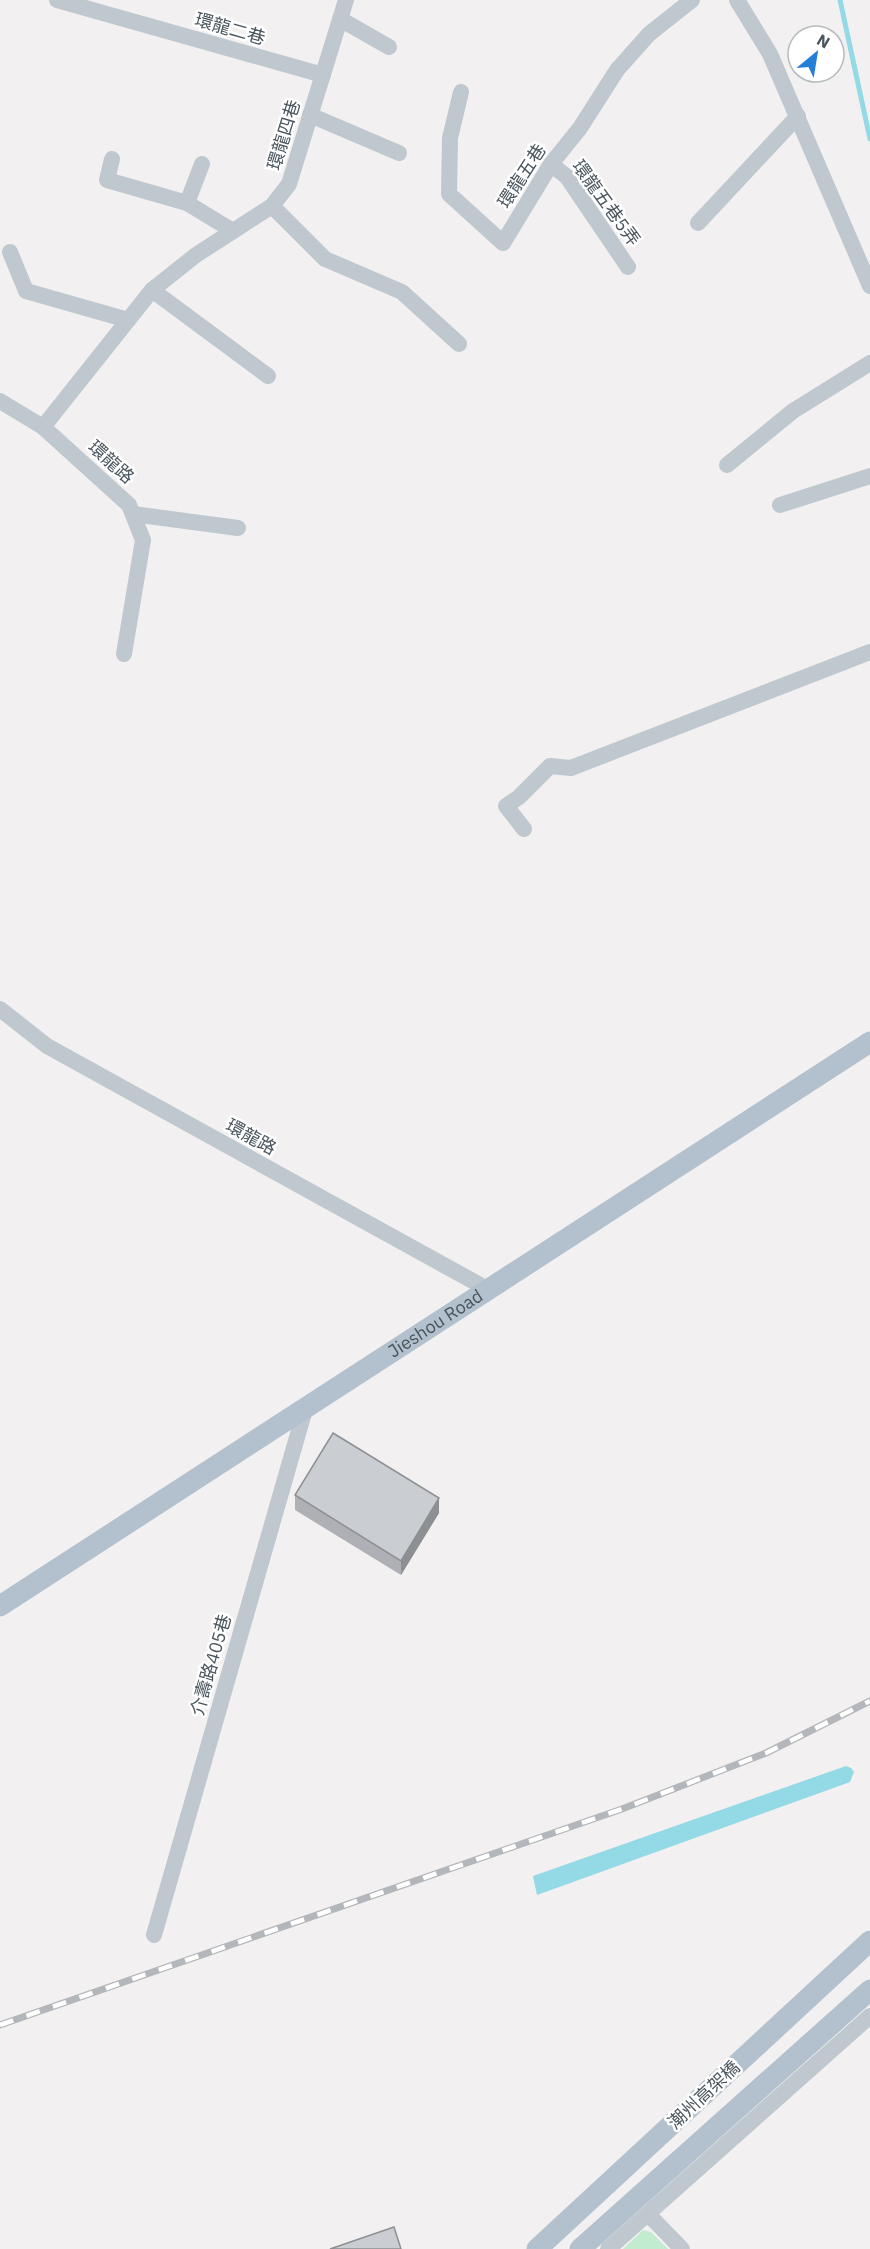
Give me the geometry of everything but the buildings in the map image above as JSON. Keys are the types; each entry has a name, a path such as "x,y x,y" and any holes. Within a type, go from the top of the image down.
{"main road":[{"name":"Jieshou Road","path":"0,1606 870,1042"},
{"name":"潮州高架橋","path":"537,2249 870,1941"},
{"name":"潮州高架橋","path":"580,2249 870,1990"}],"street":[{"name":"環龍二巷","path":"57,0 323,75"},
{"name":"環龍四巷","path":"43,427 152,290 195,255 272,206 290,184 346,0"},
{"name":"環龍五巷","path":"461,92 450,138 449,194 502,243 551,164 580,128 617,70 649,34 692,0"},
{"path":"737,0 770,54 870,286"},
{"path":"340,19 389,47"},
{"path":"310,115 399,153"},
{"path":"698,224 798,116"},
{"path":"112,159 107,180 187,203 233,231"},
{"path":"187,203 202,164"},
{"name":"環龍五巷5弄","path":"551,164 567,177 628,267"},
{"path":"272,206 325,260 402,292 459,344"},
{"path":"10,252 26,291 128,320"},
{"path":"152,290 268,376"},
{"path":"727,465 793,411 870,363"},
{"name":"環龍路","path":"0,402 43,427 129,505 143,540 124,654"},
{"path":"780,505 870,476"},
{"path":"133,514 238,528"},
{"path":"524,829 506,806 519,797 550,766 571,768 870,652"},
{"name":"環龍路","path":"0,1009 47,1046 489,1290"},
{"name":"介壽路405巷","path":"154,1935 306,1406"},
{"path":"526,2249 870,1932"},
{"path":"608,2249 870,2016"},
{"path":"648,2214 682,2249"}],"green space":[{"path":"643,2230 651,2232 668,2249 623,2249"}],"water":[{"path":"846,1766 854,1772 850,1782 537,1895 533,1876"}],"waterway":[{"path":"840,0 870,139"}],"railway":[{"path":"0,2025 622,1809 766,1753 870,1701"}]}
